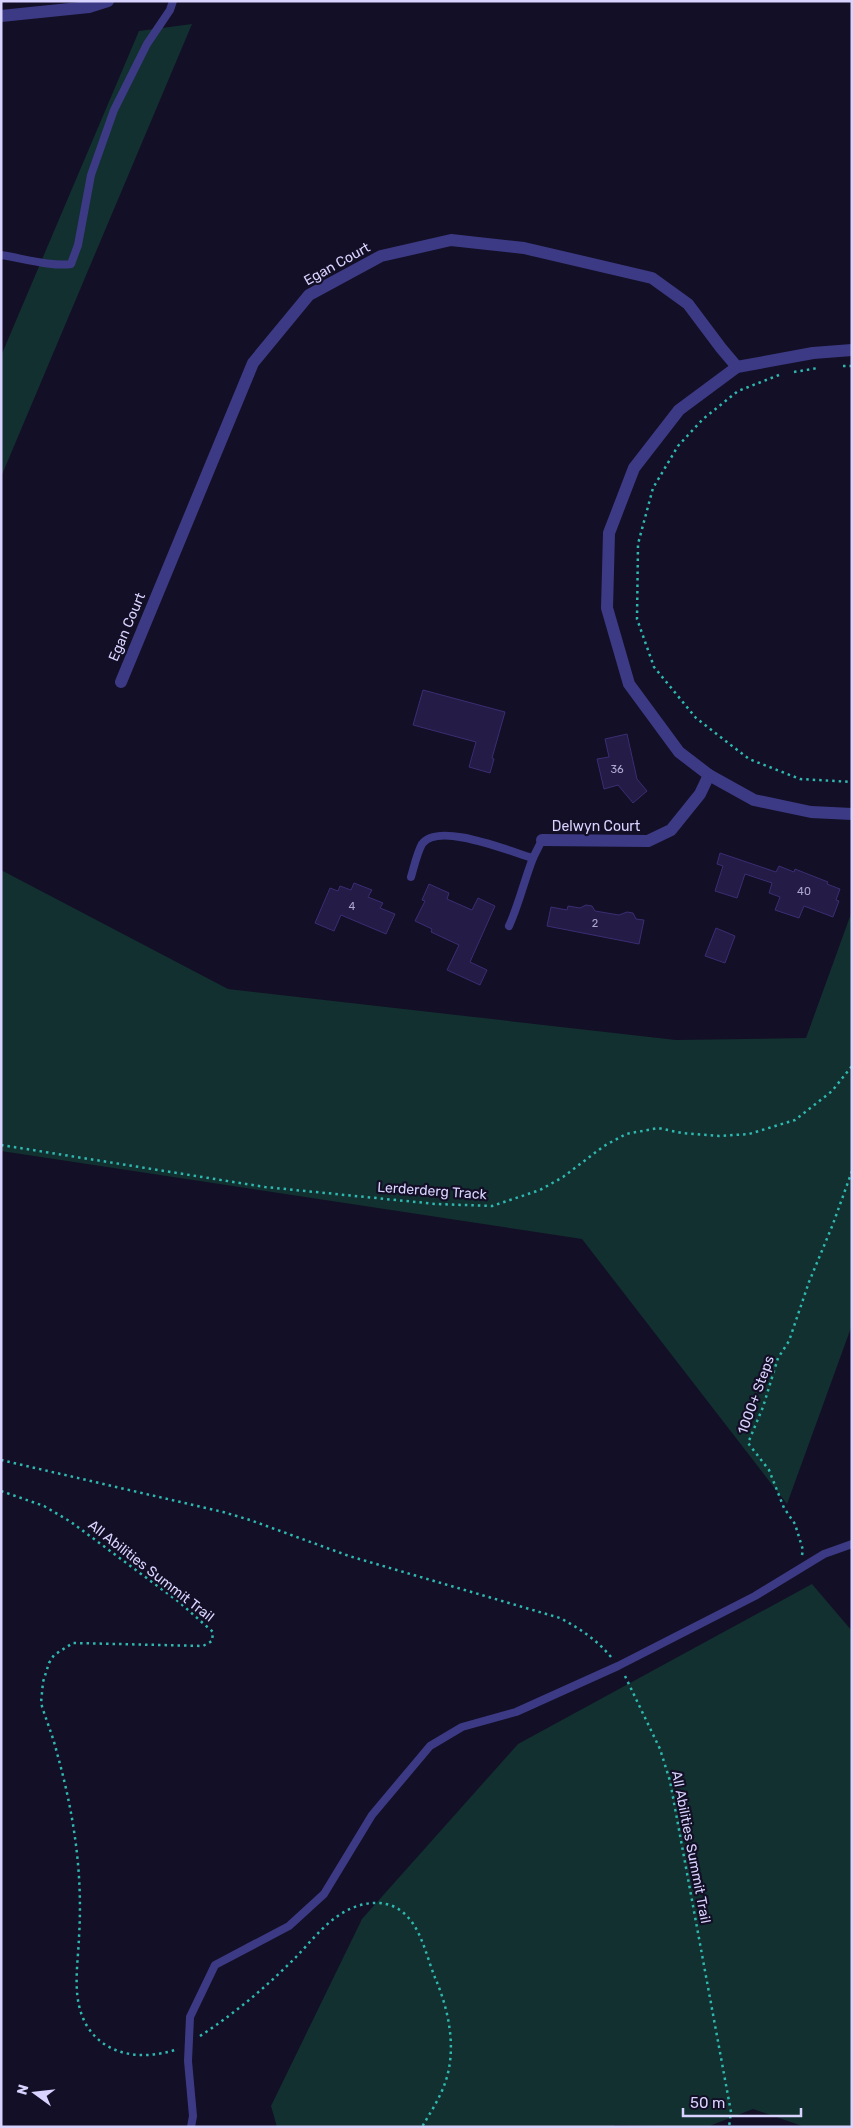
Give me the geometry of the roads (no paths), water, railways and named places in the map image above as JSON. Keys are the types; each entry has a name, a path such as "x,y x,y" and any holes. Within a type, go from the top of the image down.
{"street":[{"path":"1,16 89,7 108,1"},
{"name":"Egan Court","path":"121,682 253,363 309,295 381,256 450,240 524,248 652,278 688,304 737,367"},
{"path":"852,350 813,353 737,367 679,410 634,468 609,534 607,608 629,684 679,752 709,776 754,800 811,812 852,814"},
{"name":"Delwyn Court","path":"542,840 648,841 670,830 700,794 709,776"}],"lane":[{"path":"1,255 41,261 59,266 71,264 78,245 91,175 114,110 147,44 170,10 173,1"},
{"path":"411,877 423,844 433,836 474,839 533,858"},
{"path":"509,926 519,904 522,886 542,840"},
{"path":"191,2127 193,2116 188,2044 190,2017 215,1965 288,1926 324,1894 372,1815 430,1746 462,1727 516,1712 618,1666 755,1596 824,1554 852,1544"}]}
